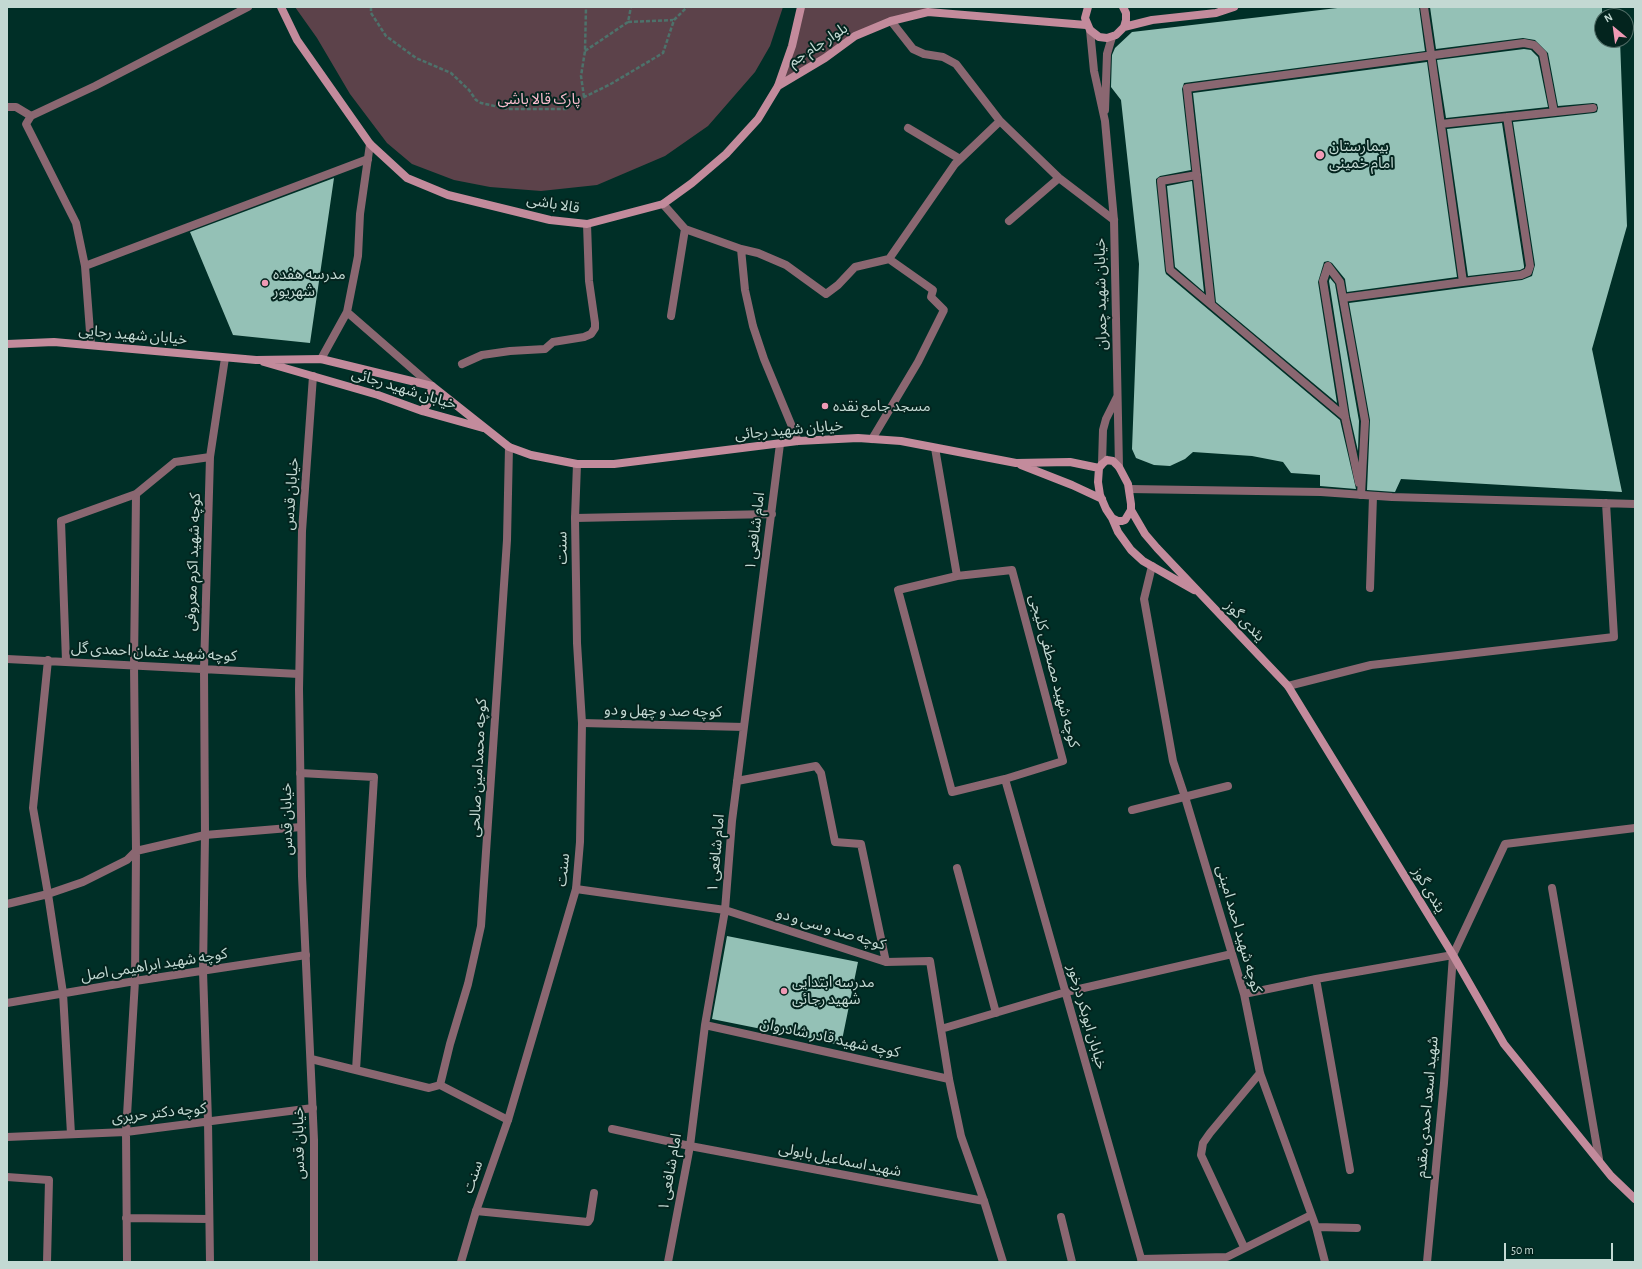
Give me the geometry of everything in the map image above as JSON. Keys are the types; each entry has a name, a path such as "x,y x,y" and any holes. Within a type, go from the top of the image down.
{"main road":[{"name":"قالا باشی","path":"281,7 297,40 370,144 406,178 448,195 550,220 587,224 663,204 692,183 726,154 758,119 778,86 792,46 801,7"},
{"path":"1088,7 1085,18 1088,28"},
{"path":"1112,37 1120,32 1124,27 1126,20 1123,7"},
{"path":"1124,27 1152,20 1216,13 1234,7"},
{"name":"بلوار جام جم","path":"778,86 825,58 855,36 891,21 928,12 1088,28 1099,37 1112,37"},
{"name":"خیابان شهید رجایی","path":"7,344 54,342 256,360 321,359"},
{"name":"خیابان شهید رجائی","path":"321,359 432,386 509,447 531,455 577,464 614,464 798,441 858,438 901,441 1016,463 1070,462 1101,466 1107,460 1110,460 1120,467"},
{"name":"خیابان شهید رجایی","path":"256,360 313,376"},
{"name":"خیابان شهید رجائی","path":"313,376 378,395 422,411 487,429"},
{"path":"422,411 430,401 432,386"},
{"path":"1016,463 1072,485 1102,499"},
{"path":"1101,466 1099,490 1102,499 1118,532 1131,550 1152,566 1201,594"},
{"path":"1112,518 1118,521 1125,520 1131,510 1132,504 1124,473 1120,467"},
{"name":"یئدی گوز","path":"1131,510 1145,534 1288,686 1453,955 1504,1044 1599,1159 1611,1176 1635,1199"}],"street":[{"path":"91,345 86,266 76,223 26,124 31,116 102,82 248,7"},
{"path":"1424,7 1463,282"},
{"path":"891,21 913,49 924,54 943,56 956,64 1000,121 1059,178 1114,220"},
{"name":"خیابان شهید چمران","path":"1088,28 1094,71 1105,121"},
{"name":"خیابان شهید چمران","path":"1112,37 1107,54 1105,121 1114,220 1117,396 1119,414 1120,467"},
{"path":"1211,303 1187,88 1431,54 1524,43 1534,45 1543,54 1554,112"},
{"path":"7,107 16,107 31,116"},
{"path":"1441,124 1592,108"},
{"path":"1343,298 1521,275 1528,272 1530,266 1507,117"},
{"path":"663,204 685,229 741,249 758,253 786,265 826,294 838,285 855,267 889,258 955,164 1000,121"},
{"path":"908,128 960,159"},
{"path":"321,359 347,312 358,256 360,214 370,144"},
{"path":"86,266 368,159"},
{"path":"1197,175 1161,180 1170,270 1345,417"},
{"path":"1009,220 1059,178"},
{"path":"462,364 482,355 510,351 545,349 553,342 584,337 591,334 595,328 595,323 589,281 587,224"},
{"path":"670,316 685,229"},
{"path":"741,249 745,290 753,326 764,360 798,441"},
{"path":"872,439 918,362 944,310 931,297 933,290 889,258"},
{"path":"1328,266 1340,282 1365,421 1361,495 1345,417 1323,281 1328,266"},
{"path":"347,312 432,386"},
{"name":"کوچه شهید اکرم معروفی","path":"210,1262 208,1122 203,971 205,836 204,668 210,457 225,358"},
{"name":"خیابان قدس","path":"313,376 302,530 299,674 301,827 313,1108 314,1262"},
{"path":"1101,466 1103,430 1106,419 1117,396"},
{"name":"امام شافعی ۱","path":"669,1262 690,1146 705,1025 725,910 732,821 780,444"},
{"name":"کوچه محمدامین صالحی","path":"440,1085 450,1044 468,984 481,926 506,540 509,447"},
{"path":"935,448 957,576"},
{"path":"66,661 61,521 136,494 175,462 210,457"},
{"name":"سنت","path":"462,1262 476,1211 508,1120 576,889 580,842 582,723 578,643 576,518 577,464"},
{"path":"1129,489 1320,492 1374,496 1635,504"},
{"path":"126,1262 126,1132 135,981 136,851 134,665 136,494"},
{"path":"1370,588 1374,496"},
{"path":"1288,686 1371,665 1614,637 1606,504"},
{"path":"576,518 772,514"},
{"name":"کوچه شهید احمد امینی","path":"1152,566 1144,599 1173,761 1244,994 1260,1073 1316,1227 1325,1262"},
{"name":"کوچه شهید مصطفی کلیجی","path":"1012,570 1063,761 1005,779 952,792 898,590 957,576 1012,570"},
{"name":"کوچه شهید عثمان احمدی گل","path":"7,658 299,674"},
{"path":"48,660 33,808 63,993 71,1134"},
{"name":"کوچه صد و چهل و دو","path":"582,723 744,726"},
{"path":"737,781 816,766 821,773 835,842 861,844 886,962"},
{"path":"300,773 374,777 356,1070"},
{"name":"خیابان ابوبکر درخور","path":"1005,779 1142,1261"},
{"path":"1132,810 1228,786"},
{"path":"7,904 48,894 83,882 127,860 136,851 205,836 301,827"},
{"path":"1244,994 1316,979 1453,955 1505,844 1635,828"},
{"path":"957,868 996,1013"},
{"path":"1552,888 1599,1159"},
{"name":"کوچه صد و سی و دو","path":"576,889 725,910 886,962 930,961 941,1029"},
{"path":"1003,1262 961,1136 949,1079 941,1029 1066,992 1232,954"},
{"name":"کوچه شهید ابراهیمی اصل","path":"7,1003 135,981 306,955"},
{"name":"شهید اسعد احمدی مقدم","path":"1427,1262 1444,1083 1453,955"},
{"path":"1316,979 1350,1170"},
{"name":"کوچه شهید قادر شادروان","path":"705,1025 949,1079"},
{"path":"311,1059 429,1088 440,1085 508,1120"},
{"path":"1244,1247 1201,1155 1203,1143 1206,1138 1260,1073"},
{"name":"کوچه دکتر حریری","path":"7,1137 126,1132 313,1108"},
{"name":"شهید اسماعیل بابولی","path":"612,1130 984,1202"},
{"path":"7,1178 49,1180 47,1262"},
{"path":"476,1211 588,1222 590,1219 594,1193"},
{"path":"1142,1261 1227,1257 1244,1247 1311,1215"},
{"path":"1061,1217 1072,1262"},
{"path":"126,1218 209,1219"},
{"path":"1316,1227 1357,1228"}],"path":[{"path":"371,7 371,13 386,36 416,58 451,73 480,103 508,110 566,109 584,97 609,85 663,54 674,20 688,7"},
{"path":"584,97 581,76 585,51 586,7"},
{"path":"628,22 631,7"},
{"path":"585,51 628,22 674,20"}],"green space":[{"name":"پارک قالا باشی","path":"295,7 783,7 770,46 755,72 708,126 665,156 597,185 541,191 490,187 454,180 412,164 387,143 350,94 317,38"},
{"path":"801,7 927,7 928,12 855,36 778,86"}],"building":[{"path":"1346,7 1419,7 1425,51 1184,83 1182,89 1191,170 1160,176 1156,179 1156,182 1166,274 1340,420 1356,489 1320,486 1320,475 1291,473 1283,462 1252,456 1193,452 1185,459 1170,466 1154,465 1136,458 1132,449 1139,264 1121,100 1111,87 1112,55 1115,48 1132,32"},
{"path":"1430,7 1602,7 1594,8 1594,48 1620,48 1627,226 1592,349 1622,492 1401,479 1395,492 1367,490 1370,420 1349,303 1522,280 1532,276 1535,265 1513,122 1594,113 1597,112 1598,108 1597,104 1593,103 1558,106 1548,53 1535,40 1523,38 1436,49"},
{"path":"1524,49 1531,50 1538,57 1548,107 1446,118 1437,60"},
{"path":"1427,62 1457,277 1347,292 1345,279 1332,263 1328,261 1324,262 1318,282 1337,403 1216,302 1193,93"},
{"path":"1502,123 1524,268 1520,270 1468,276 1447,129"},
{"name":"مدرسه هفده شهریور","path":"334,178 310,343 233,335 190,232"},
{"path":"1192,181 1204,292 1175,267 1167,186"},
{"path":"1330,278 1335,284 1359,421 1358,451 1350,416 1329,281"},
{"name":"مدرسه ابتدایی شهید رجائی","path":"727,936 858,962 841,1045 712,1019"}],"place":[{"name":"بیمارستان امام خمینی","path":"1320,155"},
{"name":"مدرسه هفده شهریور","path":"265,283"},
{"name":"مسجد جامع نقده","path":"825,406"},
{"name":"مدرسه ابتدایی شهید رجائی","path":"784,991"}]}
